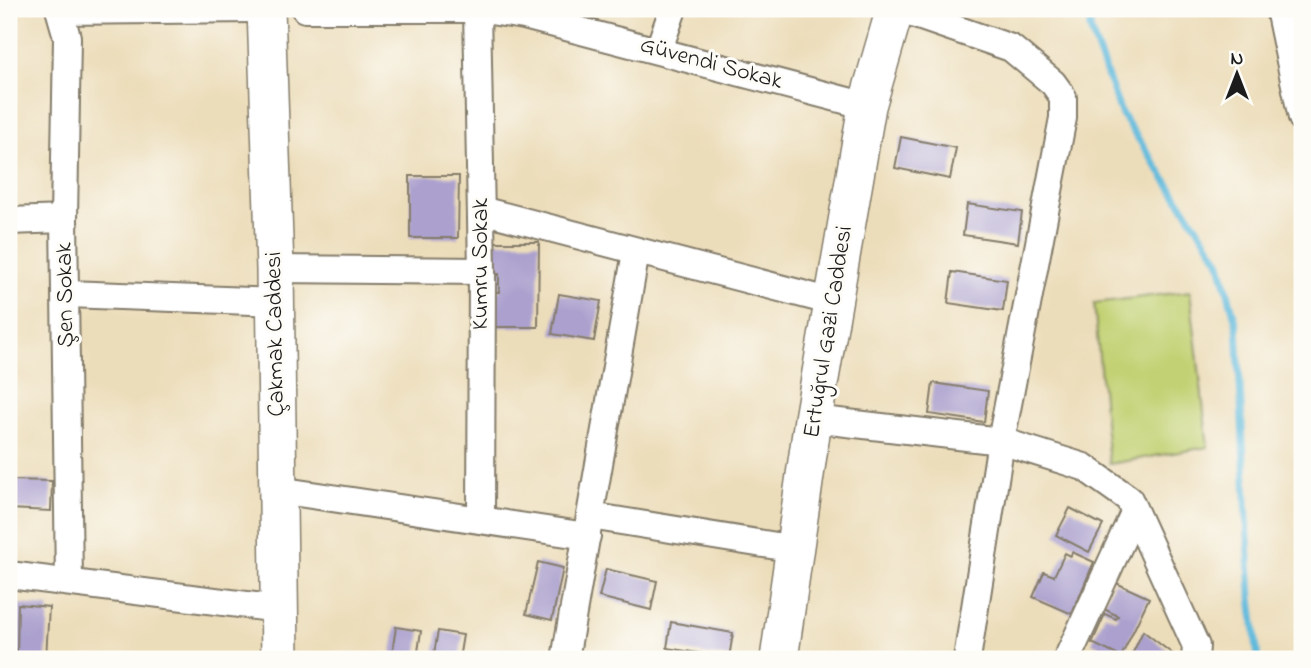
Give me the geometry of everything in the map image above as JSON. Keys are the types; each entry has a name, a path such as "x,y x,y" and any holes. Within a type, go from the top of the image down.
{"main road":[{"name":"Çakmak Caddesi","path":"266,9 276,285 280,659"},
{"name":"Ertuğrul Gazi Caddesi","path":"779,659 813,419 867,106 897,9"}],"street":[{"path":"59,10 254,9"},
{"name":"Güvendi Sokak","path":"305,9 477,9 524,16 659,49 867,106"},
{"name":"Kumru Sokak","path":"477,9 482,271 481,520"},
{"path":"659,49 673,9"},
{"path":"897,9 1011,48 1053,83 1063,97 1063,118 1001,441 967,659"},
{"path":"1279,9 1302,118"},
{"name":"Şen Sokak","path":"59,10 67,37 64,219 68,294 69,583"},
{"path":"481,210 833,302"},
{"path":"9,221 64,219"},
{"path":"565,659 636,252"},
{"path":"68,294 276,285 482,271"},
{"path":"813,419 1001,441 1084,467 1129,499 1196,646 1195,659"},
{"path":"278,490 481,520 588,526 795,550"},
{"path":"1067,659 1134,513"},
{"path":"9,575 279,609"}],"green space":[{"path":"1190,291 1208,447 1109,464 1094,303"}],"building":[{"path":"901,137 956,148 950,179 895,168"},
{"path":"410,176 459,176 458,238 410,238"},
{"path":"967,204 1022,212 1018,243 963,235"},
{"path":"494,242 539,242 538,327 494,327 494,292 499,292 499,274 494,274"},
{"path":"952,272 1007,280 1003,311 948,303"},
{"path":"559,294 601,301 594,341 552,334"},
{"path":"933,383 988,391 984,422 929,414"},
{"path":"9,480 52,481 51,511 9,509"},
{"path":"1070,508 1103,525 1089,552 1056,535"},
{"path":"1072,552 1094,562 1072,614 1033,597 1044,572 1054,576 1065,553 1071,556"},
{"path":"538,562 563,568 552,620 526,614"},
{"path":"606,569 657,581 651,610 599,597"},
{"path":"1114,582 1149,598 1121,657 1092,643 1105,614 1116,619 1118,616 1102,608"},
{"path":"18,604 49,607 46,658 17,656"},
{"path":"671,622 733,633 729,658 667,648"},
{"path":"396,627 421,631 417,659 391,659"},
{"path":"438,631 463,635 459,659 433,659"},
{"path":"1143,631 1174,655 1172,659 1130,659"}],"waterway":[{"path":"1090,9 1090,29 1121,113 1219,260 1237,326 1251,597 1258,659"}]}
